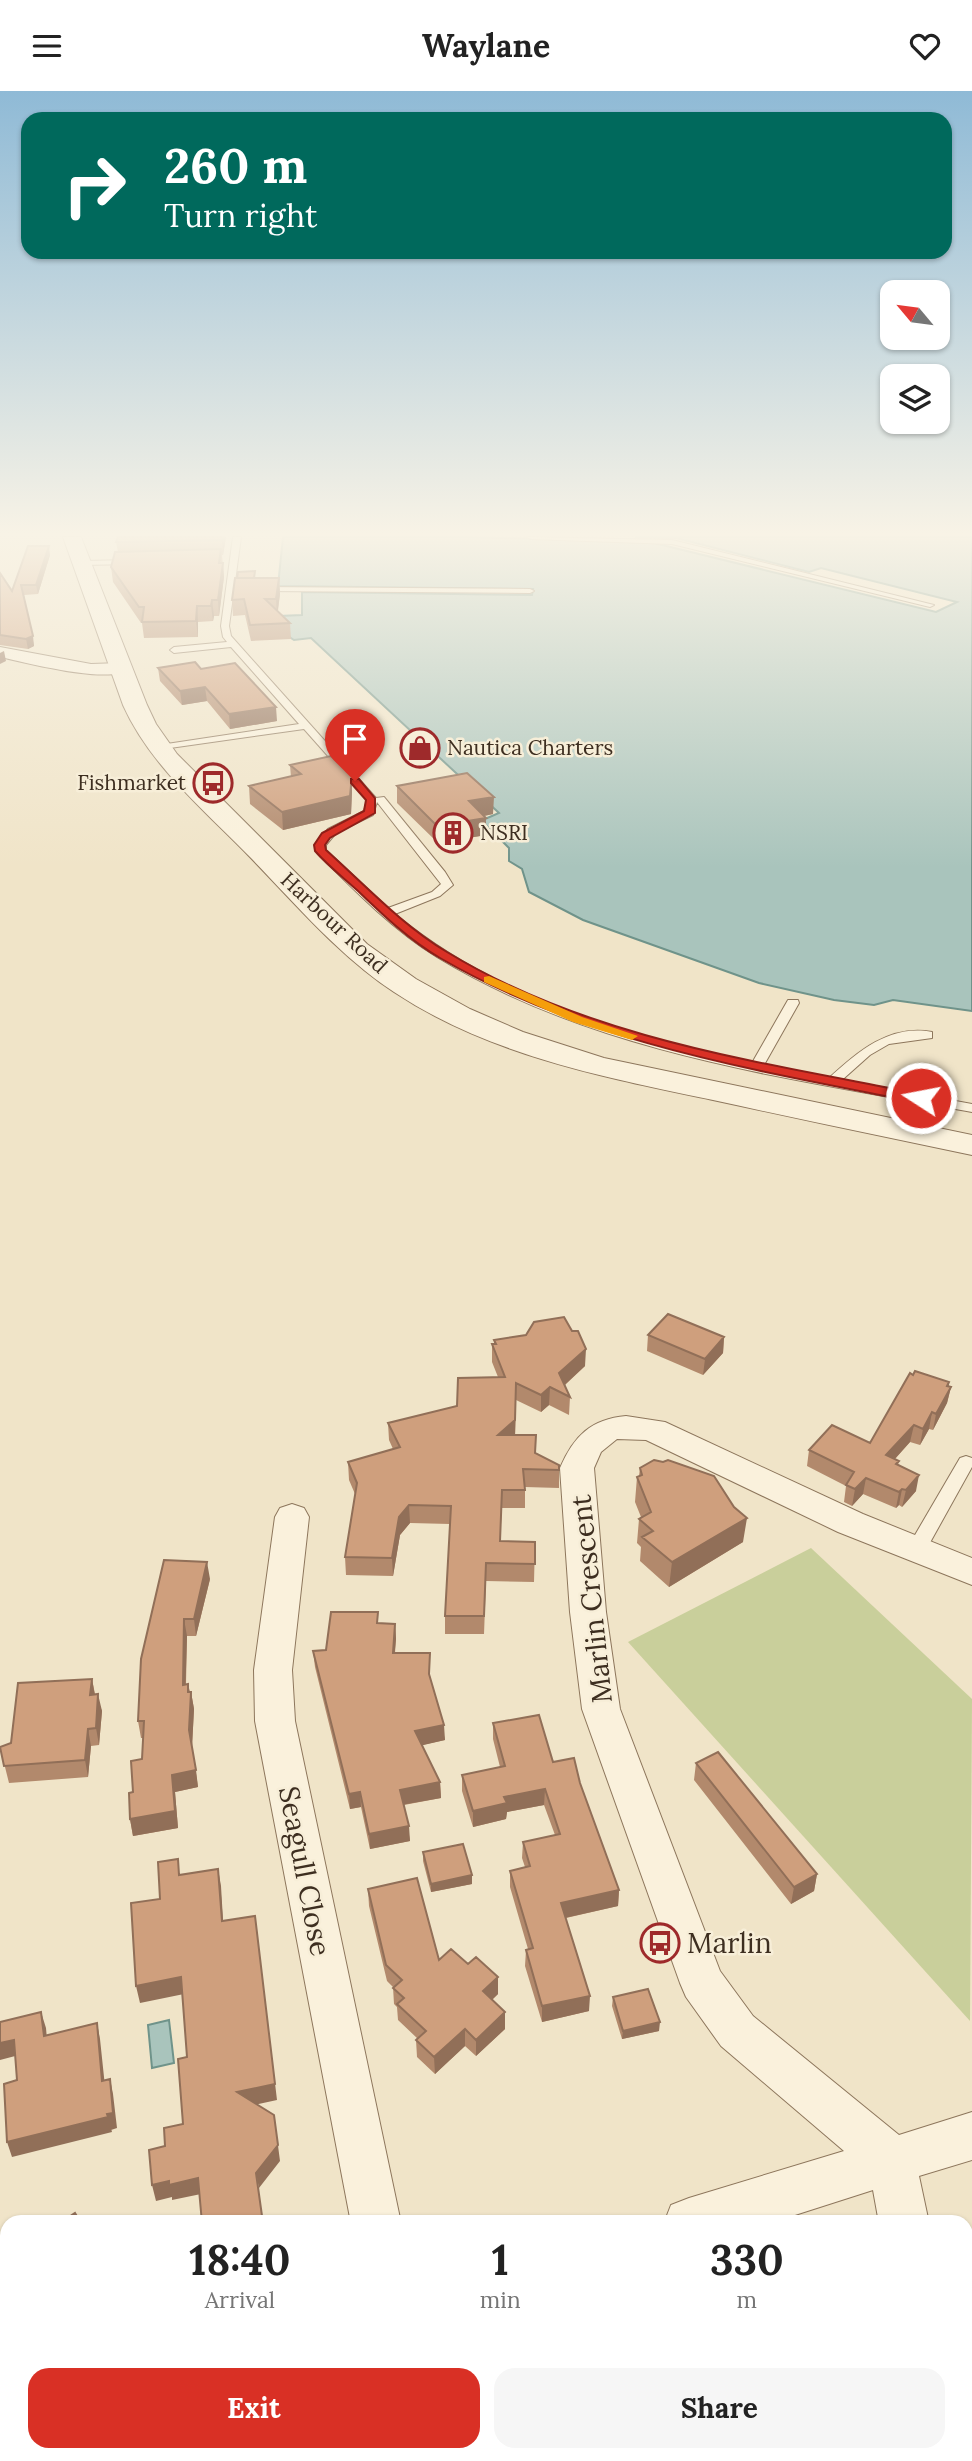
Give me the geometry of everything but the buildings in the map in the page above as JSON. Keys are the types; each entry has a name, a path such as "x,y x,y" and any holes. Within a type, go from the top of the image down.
{"street":[{"name":"Harbour Road","path":"113,648 144,725 160,748 198,792 358,950 405,986 458,1016 524,1043 597,1066 972,1145"},
{"path":"0,652 91,669 121,668"},
{"name":"Marlin Crescent","path":"892,2160 737,2031 702,1983 601,1709 588,1612 577,1468 583,1450 600,1432 629,1426 653,1430 783,1493 915,1552 972,1572"},
{"name":"Seagull Close","path":"292,1517 273,1669 275,1721 374,2215"},
{"path":"716,2215 972,2136"},
{"path":"892,2160 902,2215"}],"lane":[{"path":"174,650 197,648"},
{"path":"235,648 372,800 369,813 326,835 320,845 321,851 387,913 443,955 545,1006 662,1045 972,1108"},
{"path":"160,748 305,726"},
{"path":"380,799 447,885 436,894 387,913"},
{"path":"757,1066 793,1003"},
{"path":"834,1081 884,1039 902,1035 927,1035"},
{"path":"915,1552 966,1462"}],"green space":[{"path":"811,1548 972,1699 970,2021 628,1642"}],"water":[{"path":"321,648 972,648 972,1011 893,1000 874,1005 834,1000 759,983 583,920 529,892 522,869 509,861 509,848 485,824 485,819 499,813"},
{"path":"169,2020 174,2063 152,2068 148,2025"}],"slow traffic":[{"path":"489,979 534,1002 632,1036"}],"place":[{"name":"Nautica Charters","path":"420,748"},
{"name":"Fishmarket","path":"213,783"},
{"name":"NSRI","path":"453,833"},
{"name":"Marlin","path":"660,1943"}],"route":[{"path":"355,781 372,800 372,807 364,817 326,835 320,845 321,851 397,922 443,955 534,1002 578,1019 662,1045 921,1098"}]}
